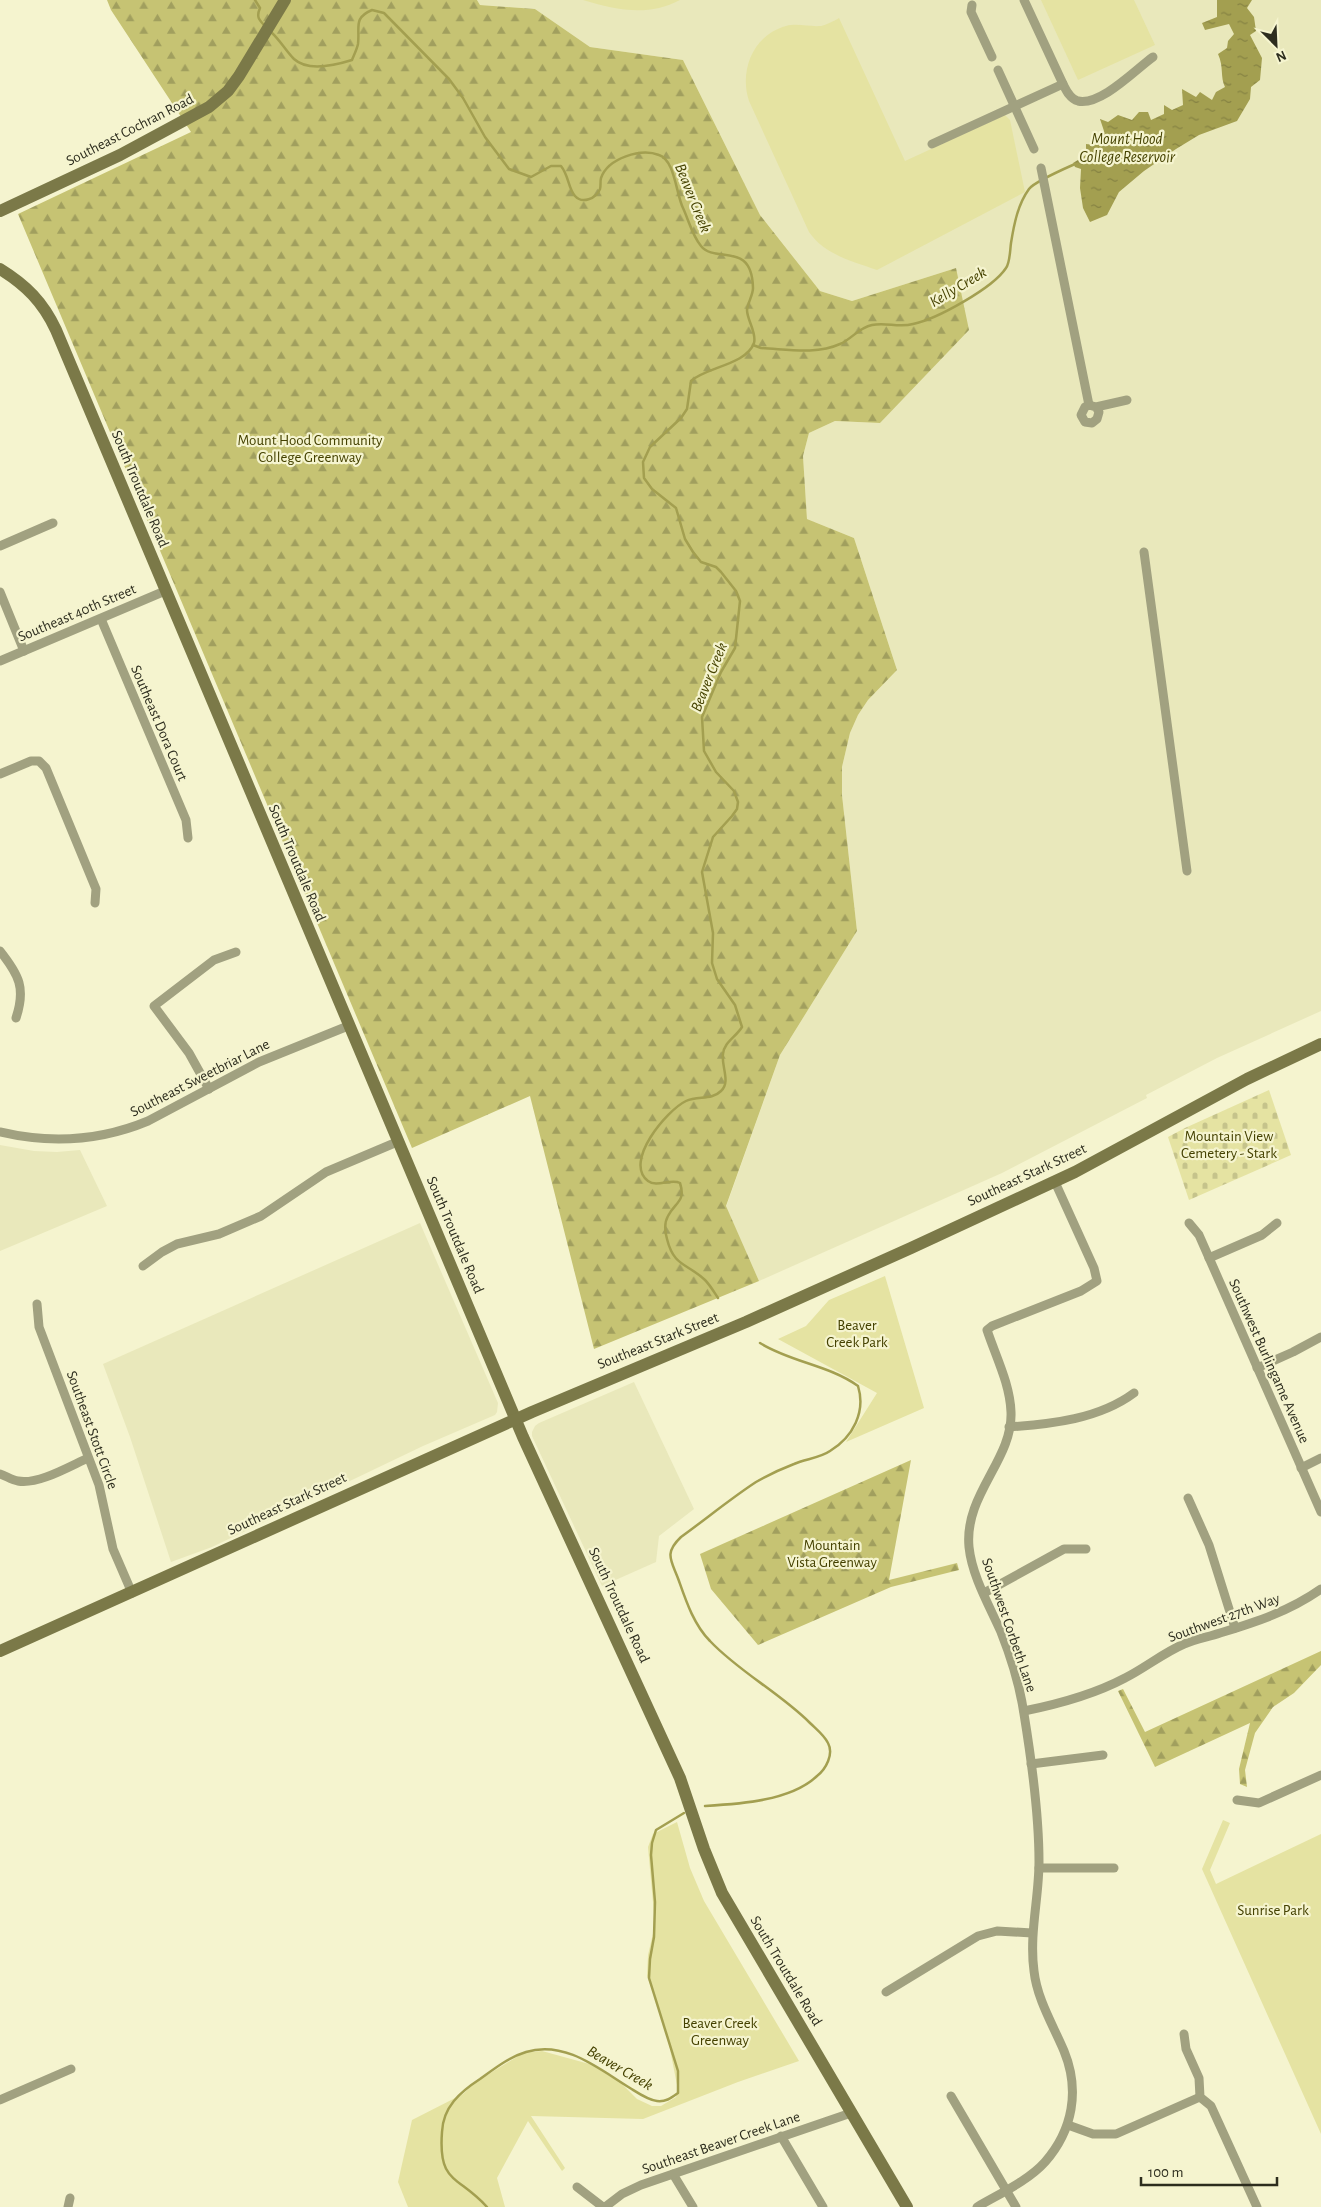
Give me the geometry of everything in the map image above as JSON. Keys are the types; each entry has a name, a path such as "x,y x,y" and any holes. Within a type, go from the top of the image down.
{"main road":[{"name":"Southeast Cochran Road","path":"0,211 120,155 209,107 240,76 284,1"},
{"name":"South Troutdale Road","path":"0,268 29,289 51,319 516,1420 669,1751 704,1849 724,1896 907,2207"},
{"name":"Southeast Stark Street","path":"0,1650 640,1365 746,1322 1055,1182 1247,1079 1321,1044"}],"street":[{"path":"1024,0 1063,84 1071,97 1077,101 1087,101 1108,91 1154,57"},
{"path":"972,5 971,12 992,57"},
{"path":"998,70 1034,148"},
{"path":"932,144 1063,84"},
{"path":"1041,168 1093,406 1127,400"},
{"path":"0,546 53,523"},
{"path":"1144,552 1188,870"},
{"name":"Southeast 40th Street","path":"0,661 165,591"},
{"path":"0,592 24,651"},
{"name":"Southeast Dora Court","path":"101,619 186,820 188,838"},
{"path":"0,774 31,761 39,761 46,768 96,888 95,903"},
{"path":"0,951 12,968 20,989 22,1000 16,1018"},
{"path":"209,1089 189,1053 154,1006 214,960 236,952"},
{"name":"Southeast Sweetbriar Lane","path":"0,1132 43,1140 97,1137 130,1128 148,1121 259,1062 348,1026"},
{"path":"143,1266 162,1252 178,1244 219,1234 261,1216 326,1172 397,1142"},
{"name":"Southwest Corbeth Lane","path":"977,2207 1044,2164 1068,2124 1073,2094 1071,2074 1065,2054 1037,1986 1033,1969 1032,1933 1039,1868 1035,1797 1024,1711 1011,1660 984,1593 969,1545 976,1499 1002,1453 1011,1413 1006,1382 988,1330 992,1326 1081,1291 1097,1281 1094,1268 1055,1182"},
{"name":"Southwest Burlingame Avenue","path":"1189,1223 1199,1235 1321,1512"},
{"path":"1209,1258 1262,1235 1277,1223"},
{"name":"Southeast Stott Circle","path":"37,1304 39,1327 99,1485 112,1549 132,1592"},
{"path":"1257,1368 1321,1337"},
{"path":"1009,1428 1061,1422 1093,1414 1119,1404 1134,1394"},
{"path":"0,1474 18,1481 41,1479 88,1458"},
{"path":"1301,1468 1321,1458"},
{"path":"1188,1498 1209,1545 1235,1628"},
{"path":"984,1593 1064,1550 1086,1549"},
{"name":"Southwest 27th Way","path":"1024,1711 1091,1694 1185,1644 1272,1617 1305,1600 1321,1589"},
{"path":"1031,1764 1103,1755"},
{"path":"1237,1800 1259,1803 1321,1775"},
{"path":"1039,1868 1114,1868"},
{"path":"886,1992 978,1936 997,1931 1032,1933"},
{"path":"1184,2034 1186,2049 1199,2078 1200,2097 1211,2106 1257,2207"},
{"path":"0,2100 72,2069"},
{"path":"951,2096 1016,2207"},
{"path":"1068,2124 1093,2134 1116,2134 1200,2097"},
{"name":"Southeast Beaver Creek Lane","path":"604,2207 630,2189 851,2113"},
{"path":"781,2136 823,2207"},
{"path":"673,2174 693,2207"},
{"path":"577,2187 604,2207"}],"shaded area":[{"path":"477,0 1321,0 1321,1011 1217,1058 1146,1095 1147,1098 1002,1173 759,1281 726,1207 780,1055 857,931 842,795 842,767 850,733 858,715 868,700 897,670 854,538 807,519 803,456 809,433 835,421 880,423 956,268 852,301 820,291 760,215 683,60 590,47 535,9 480,5"},
{"path":"0,1145 34,1151 80,1150 107,1206 0,1251"},
{"path":"420,1223 498,1403 495,1415 423,1446 212,1547 171,1562 130,1437 103,1364"},
{"path":"634,1382 694,1509 659,1536 656,1562 602,1586 532,1436 532,1432 539,1423"}],"green space":[{"name":"Mount Hood Community College Greenway","path":"107,0 477,0 480,5 535,9 590,47 683,60 760,215 820,291 852,301 956,268 969,330 880,423 835,421 809,433 803,456 807,519 854,538 897,670 868,700 858,715 850,733 842,767 842,795 857,931 780,1055 726,1206 759,1281 594,1349 530,1096 412,1148 18,214 191,132 111,10"},
{"path":"583,0 680,0 656,9 632,10 608,7"},
{"path":"1041,0 1134,0 1155,45 1078,80"},
{"path":"839,18 905,161 1005,115 1010,120 1025,192 877,270 831,252 815,240 809,232 749,101 746,90 746,78 751,56 765,37 786,26 821,26"},
{"name":"Mountain View Cemetery - Stark","path":"1269,1090 1291,1155 1189,1200 1168,1137"},
{"name":"Beaver Creek Park","path":"885,1276 924,1408 846,1442 877,1393 778,1339 806,1326 829,1300"},
{"name":"Mountain Vista Greenway","path":"911,1460 889,1580 957,1563 959,1570 891,1587 758,1645 711,1589 700,1554"},
{"path":"1321,1651 1321,1665 1294,1693 1273,1707 1255,1733 1245,1770 1247,1787 1240,1784 1239,1769 1250,1723 1155,1767 1118,1691 1123,1689 1145,1732"},
{"name":"Sunrise Park","path":"1223,1820 1230,1823 1210,1870 1216,1884 1321,1834 1321,2134 1202,1869"},
{"name":"Beaver Creek Greenway","path":"677,1822 690,1868 704,1901 799,2061 738,2082 643,2119 531,2116 565,2168 562,2171 528,2121 497,2178 505,2207 408,2207 398,2182 412,2120 463,2094 474,2083 523,2053 542,2051 593,2065 618,2080 637,2099 652,2106 661,2106 676,2097 678,2090 666,2029 647,1976 648,1955 655,1925 648,1847 653,1834"}],"water":[{"name":"Mount Hood College Reservoir","path":"1217,0 1252,0 1247,8 1254,17 1256,31 1250,35 1262,58 1260,80 1251,87 1250,99 1237,121 1199,135 1176,149 1144,171 1119,192 1107,215 1090,222 1083,208 1080,188 1081,169 1075,167 1073,163 1086,155 1086,144 1095,145 1097,136 1104,131 1100,119 1108,122 1118,115 1132,120 1139,112 1148,112 1151,120 1164,114 1164,105 1172,110 1183,105 1182,89 1196,97 1200,92 1212,100 1216,92 1225,87 1218,54 1227,48 1228,41 1234,34 1229,24 1205,30 1202,23 1217,17"}],"waterway":[{"name":"Beaver Creek","path":"255,0 260,8 259,18 265,26"},
{"name":"Beaver Creek","path":"271,32 291,56 300,63 314,66 338,64 352,60 358,44 359,24 362,16 372,10 384,13 449,79 463,98 485,137 509,169 531,177 551,166 561,166 575,196 585,200 592,198 598,192 601,178 605,171 618,160 626,156 643,153 659,155 669,163 681,202 693,233 701,246 707,251 740,258 751,273 753,291 747,310 755,339 754,343 750,350 735,361 706,372 691,381 687,409 681,418 650,447 643,462 644,478 652,489 676,508 685,539 693,552 701,562 716,567 721,572 736,591 740,601 735,648 721,672 702,717 704,751 716,772 734,791 738,802 737,809 713,837 702,872 713,933 712,963 717,979 735,1005 742,1027 724,1050 723,1059 726,1079 724,1087 713,1096 691,1099 678,1106 650,1137 641,1162 642,1172 648,1181 656,1184 680,1183 681,1198 668,1216 665,1225 670,1248 677,1260 705,1280 718,1298"},
{"name":"Kelly Creek","path":"753,345 761,348 791,350 831,347 840,344 867,326 877,324 913,324 936,316 964,302 999,276 1007,266 1017,214 1029,189 1043,179 1075,164"},
{"path":"705,1806 764,1800 793,1791 820,1773 830,1756 830,1747 826,1740 810,1723 786,1702 733,1662 704,1635 691,1612 671,1558 672,1548 681,1537 737,1495 775,1472 830,1451 845,1439 856,1423 860,1405 858,1386 835,1373 784,1355 760,1343"},
{"name":"Beaver Creek","path":"487,2207 452,2177 447,2170 443,2161 442,2132 446,2115 454,2101 459,2095 496,2067 526,2052 540,2049 554,2050 581,2058 650,2099 663,2101 678,2093 678,2071 649,1978 654,1937 655,1902 651,1855 656,1830 684,1813"}]}
